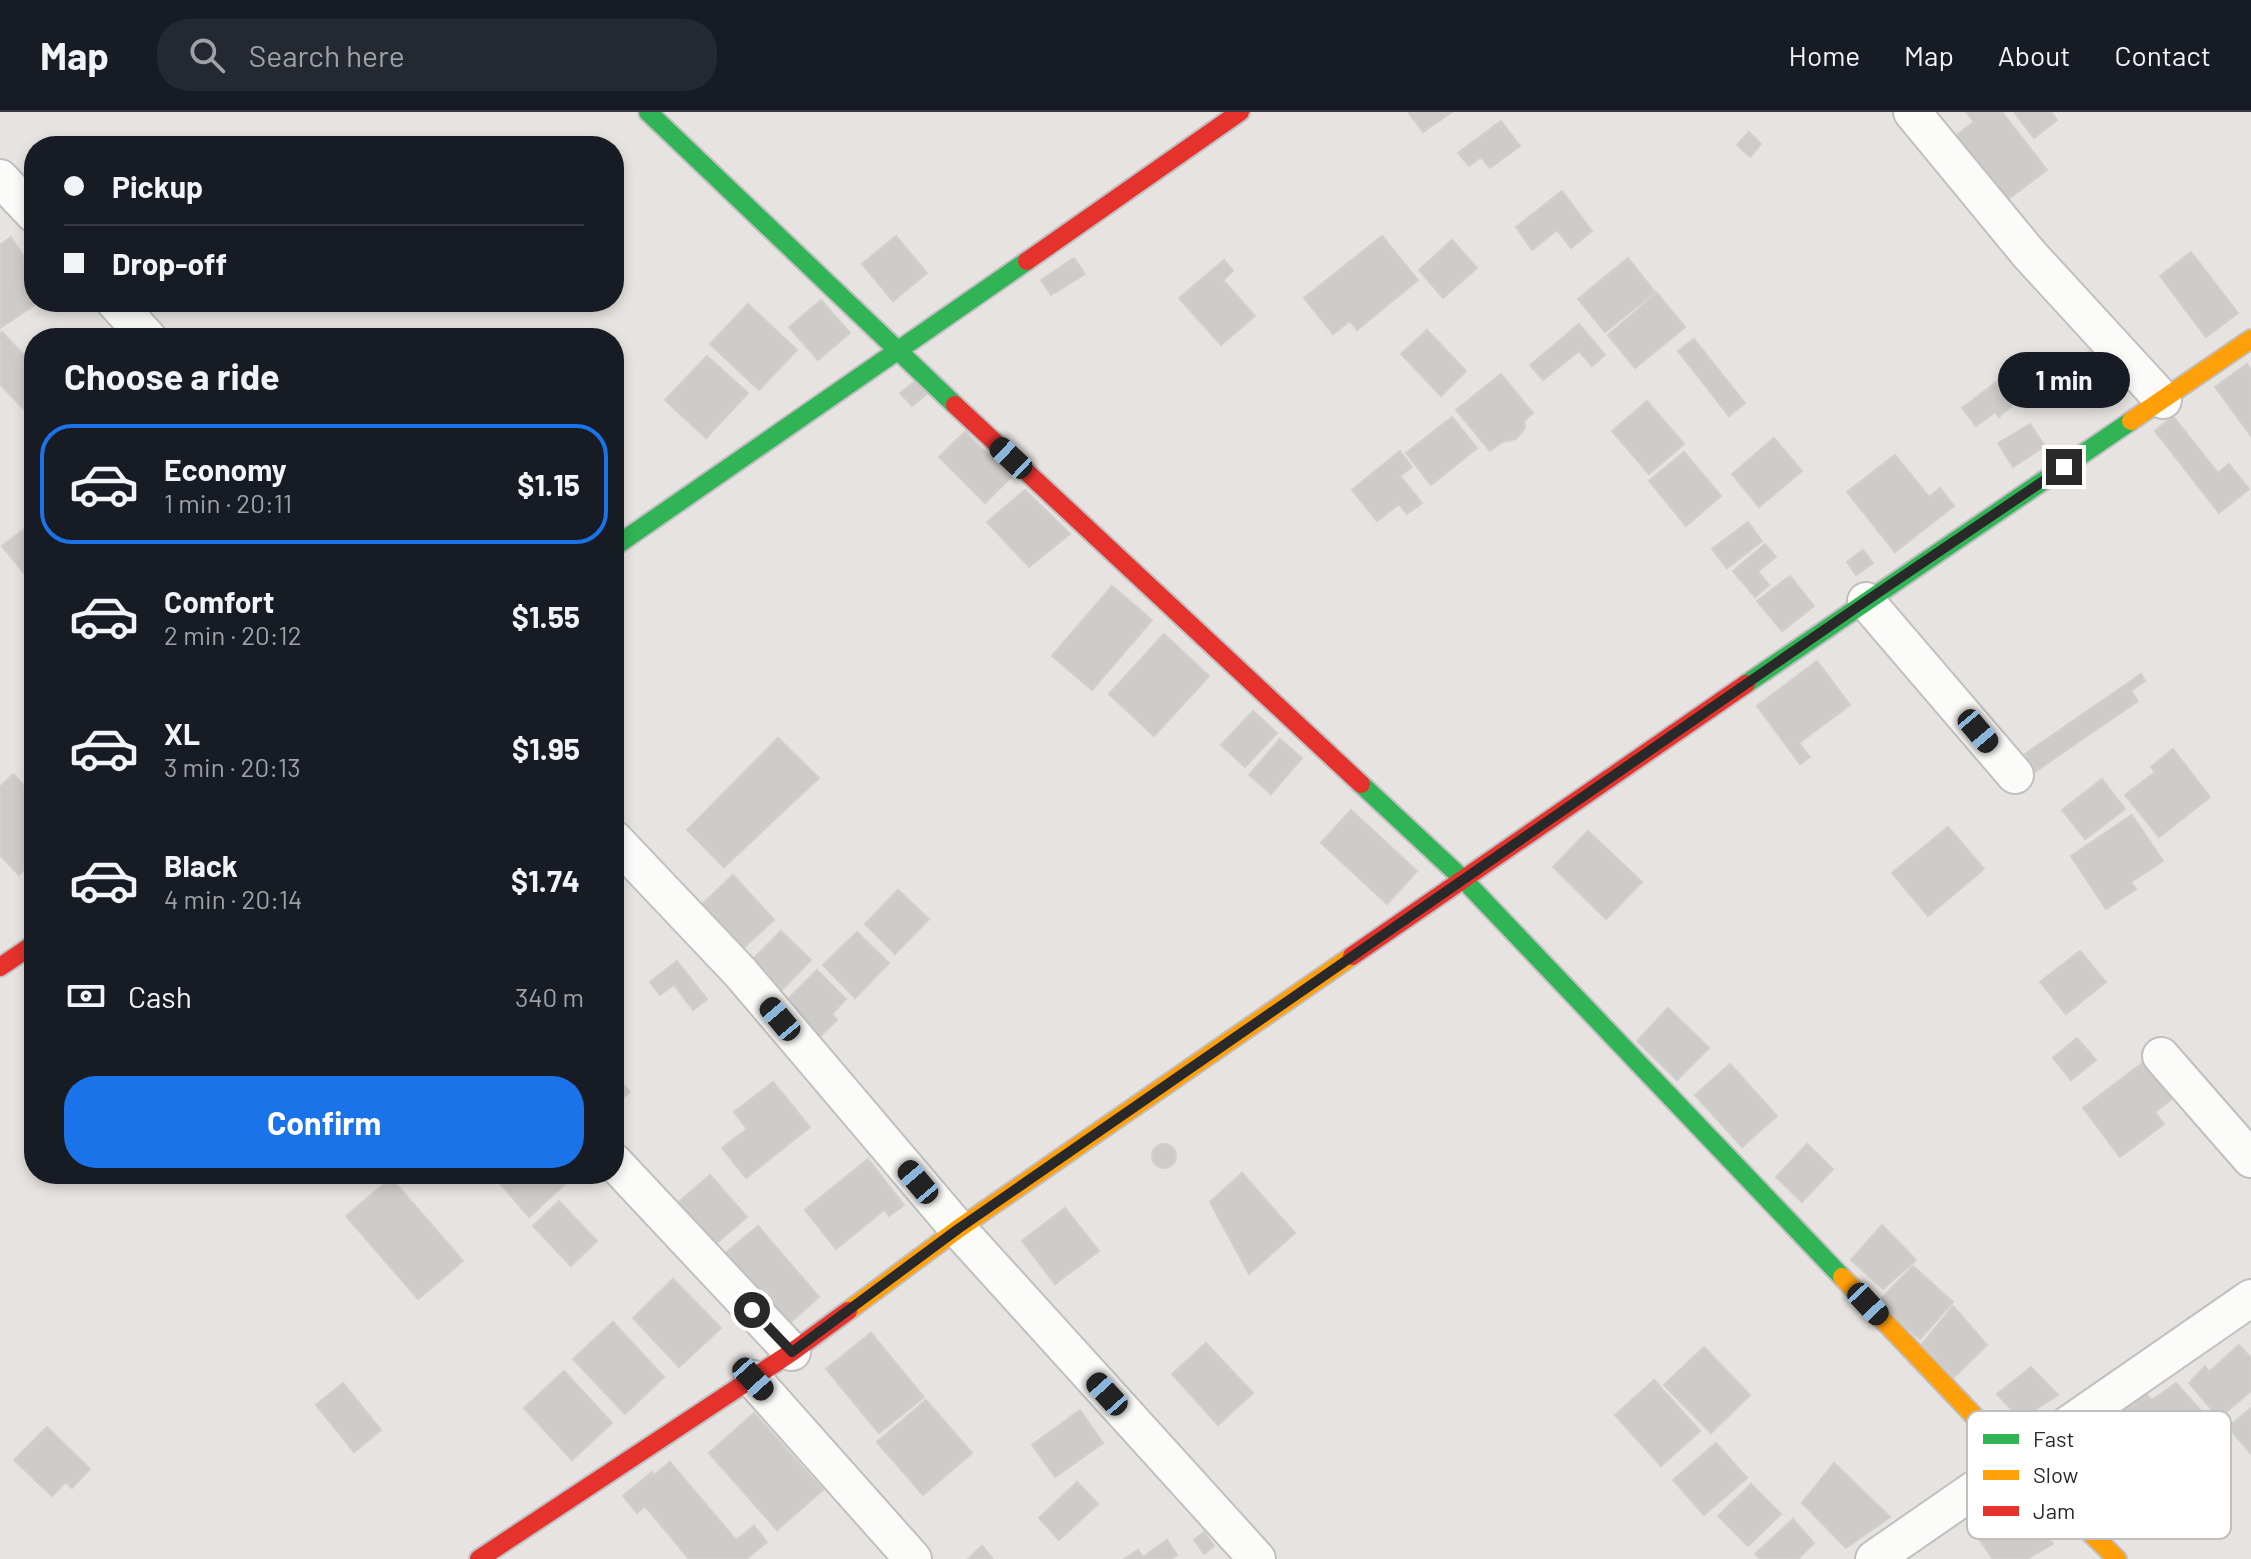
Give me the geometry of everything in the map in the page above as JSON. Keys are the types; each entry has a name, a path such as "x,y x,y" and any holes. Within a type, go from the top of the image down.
{"street":[{"path":"648,112 898,352 1464,880 1969,1411"},
{"path":"624,540 1240,112"},
{"path":"1912,112 2029,254 2163,400"},
{"path":"0,178 24,203"},
{"path":"124,312 139,328"},
{"path":"479,1559 753,1379 958,1229 1866,601 2251,339"},
{"path":"1866,601 2015,775"},
{"path":"624,850 740,972 958,1229 1257,1559"},
{"path":"2161,1056 2251,1159"},
{"path":"624,1173 792,1352"},
{"path":"2089,1411 2251,1298"},
{"path":"753,1379 913,1559"},
{"path":"1874,1559 1967,1495"},
{"path":"2097,1539 2117,1559"}],"building":[{"path":"1408,112 1452,112 1423,132"},
{"path":"1966,112 2002,112 2047,170 1996,208 1946,143 1974,122"},
{"path":"2014,112 2051,112 2057,120 2034,138"},
{"path":"1501,121 1520,146 1490,168 1481,157 1469,166 1458,153"},
{"path":"1749,132 1761,144 1750,157 1737,145"},
{"path":"1562,191 1592,231 1571,248 1557,230 1532,250 1516,227"},
{"path":"896,236 927,273 893,301 862,264"},
{"path":"1382,236 1418,280 1357,330 1350,321 1333,334 1304,298"},
{"path":"11,237 24,257 24,312 0,328 0,245"},
{"path":"1452,240 1477,268 1443,298 1419,270"},
{"path":"2191,252 2238,313 2206,337 2160,276"},
{"path":"1074,258 1085,274 1051,295 1041,280"},
{"path":"1628,258 1655,292 1605,332 1578,299"},
{"path":"1224,260 1233,271 1223,280 1255,316 1221,345 1179,298"},
{"path":"1657,293 1685,327 1635,368 1608,335"},
{"path":"821,300 850,333 818,360 789,327"},
{"path":"748,304 797,350 759,390 710,344"},
{"path":"1579,324 1605,355 1592,366 1579,351 1543,380 1530,365"},
{"path":"1427,330 1466,371 1441,396 1401,354"},
{"path":"2,332 24,355 24,409 0,384"},
{"path":"1694,339 1745,403 1729,416 1678,351"},
{"path":"2096,347 2133,382 2104,404 2074,363"},
{"path":"707,356 748,393 706,438 665,400"},
{"path":"2247,364 2251,370 2251,436 2215,387"},
{"path":"1501,374 1533,413 1524,421 1525,428 1516,439 1502,442 1490,451 1456,410"},
{"path":"915,381 927,394 912,406 900,393"},
{"path":"1998,381 2015,403 1999,417 1995,412 1976,426 1962,408"},
{"path":"1647,401 1684,444 1649,474 1612,431"},
{"path":"2173,416 2218,473 2229,464 2249,489 2219,513 2155,431"},
{"path":"1452,417 1477,448 1431,485 1406,453"},
{"path":"2030,424 2045,446 2013,467 1998,443"},
{"path":"965,432 1011,477 985,503 939,457"},
{"path":"1774,438 1802,471 1759,507 1732,474"},
{"path":"1400,451 1412,467 1400,476 1422,503 1407,514 1399,504 1377,521 1352,490"},
{"path":"1684,452 1721,496 1686,526 1649,481"},
{"path":"1895,455 1929,497 1940,488 1954,506 1895,552 1847,492"},
{"path":"1025,490 1070,534 1029,567 987,522"},
{"path":"1748,522 1762,541 1727,568 1712,549"},
{"path":"24,530 24,574 2,546"},
{"path":"1765,544 1776,557 1758,571 1769,585 1755,597 1733,571"},
{"path":"1863,550 1873,563 1856,575 1847,562"},
{"path":"1790,576 1814,606 1782,631 1757,601"},
{"path":"1112,586 1152,620 1092,690 1052,656"},
{"path":"1164,634 1209,676 1154,736 1109,694"},
{"path":"1817,661 1850,705 1799,743 1810,757 1800,764 1757,706"},
{"path":"2141,674 2145,681 2131,691 2138,701 2036,771 2025,754"},
{"path":"1253,711 1277,733 1245,767 1221,745"},
{"path":"778,738 819,778 724,867 687,830"},
{"path":"1280,739 1302,758 1271,794 1249,775"},
{"path":"2173,749 2210,797 2159,837 2125,795 2155,772 2151,767"},
{"path":"13,774 24,786 24,870 19,875 0,855 0,787"},
{"path":"2102,779 2125,809 2085,839 2062,810"},
{"path":"1351,810 1417,871 1387,904 1321,843"},
{"path":"2132,815 2163,861 2131,882 2136,889 2106,909 2071,856"},
{"path":"1948,827 1984,869 1928,916 1892,873"},
{"path":"1588,831 1642,882 1606,919 1553,867"},
{"path":"733,875 774,920 739,952 698,908"},
{"path":"898,890 929,919 895,954 865,924"},
{"path":"781,931 811,960 774,998 744,968"},
{"path":"857,932 889,963 855,998 823,965"},
{"path":"2080,951 2106,982 2066,1014 2040,982"},
{"path":"677,961 707,999 693,1010 674,985 660,995 650,982"},
{"path":"817,970 846,999 832,1014 837,1020 815,1041 780,1007"},
{"path":"1668,1008 1709,1048 1677,1080 1637,1041"},
{"path":"2077,1038 2096,1060 2071,1080 2053,1058"},
{"path":"2149,1058 2177,1095 2155,1112 2164,1124 2120,1157 2083,1108"},
{"path":"1730,1064 1777,1116 1742,1147 1695,1095"},
{"path":"773,1082 810,1127 746,1178 722,1148 747,1129 734,1112"},
{"path":"1164,1144 1173,1147 1176,1156 1173,1165 1164,1168 1155,1165 1152,1156 1155,1147"},
{"path":"1807,1144 1833,1169 1802,1202 1776,1177"},
{"path":"868,1159 904,1205 889,1216 884,1210 836,1249 805,1210"},
{"path":"1242,1173 1295,1233 1249,1274 1210,1202"},
{"path":"710,1175 747,1217 711,1248 674,1206"},
{"path":"384,1184 396,1184 463,1261 418,1299 346,1216"},
{"path":"501,1184 565,1184 529,1217"},
{"path":"559,1201 597,1241 571,1266 533,1226"},
{"path":"1065,1208 1099,1251 1055,1284 1022,1241"},
{"path":"1882,1225 1916,1260 1883,1289 1851,1260"},
{"path":"758,1226 819,1297 785,1327 723,1255"},
{"path":"1913,1266 1953,1302 1920,1339 1878,1302"},
{"path":"673,1279 721,1328 679,1367 633,1318"},
{"path":"1953,1306 1987,1345 1954,1377 1922,1344"},
{"path":"613,1322 664,1377 625,1414 573,1359"},
{"path":"871,1333 924,1397 879,1433 826,1369"},
{"path":"1206,1343 1253,1393 1218,1425 1172,1374"},
{"path":"2239,1345 2251,1358 2251,1391 2227,1411 2213,1411 2189,1383 2205,1366 2209,1372"},
{"path":"1704,1347 1750,1395 1711,1433 1664,1385"},
{"path":"2031,1367 2058,1395 2033,1411 2013,1411 1997,1394"},
{"path":"564,1371 612,1423 572,1460 524,1408"},
{"path":"1654,1380 1700,1431 1661,1466 1615,1415"},
{"path":"343,1383 381,1430 354,1452 316,1405"},
{"path":"2176,1383 2201,1411 2121,1411 2146,1394 2152,1400"},
{"path":"926,1400 972,1453 923,1495 877,1442"},
{"path":"2251,1408 2251,1454 2231,1431 2231,1425"},
{"path":"1080,1410 1103,1443 1055,1477 1032,1445"},
{"path":"754,1413 823,1490 777,1530 709,1453"},
{"path":"47,1427 90,1469 72,1488 66,1482 52,1496 14,1460"},
{"path":"1716,1443 1747,1478 1704,1515 1673,1480"},
{"path":"670,1462 736,1540 754,1526 767,1542 746,1559 689,1559 645,1506 637,1513 623,1496 652,1472 654,1475"},
{"path":"1834,1463 1890,1517 1846,1548 1802,1503"},
{"path":"1077,1482 1098,1504 1059,1540 1039,1518"},
{"path":"1751,1484 1781,1514 1748,1546 1718,1516"},
{"path":"1793,1519 1814,1543 1798,1559 1760,1559 1755,1554"},
{"path":"1204,1532 1214,1546 1204,1554 1194,1540"},
{"path":"1979,1539 2050,1539 2053,1544 2027,1559 1993,1559"},
{"path":"1167,1540 1177,1555 1171,1559 1124,1559 1138,1550 1143,1557"},
{"path":"982,1546 993,1559 968,1559"}],"traffic: fast":[{"path":"648,112 955,405"},
{"path":"624,540 1027,261"},
{"path":"1746,684 2131,421"},
{"path":"1361,784 1464,880 1842,1277"}],"traffic: slow":[{"path":"2131,421 2251,339"},
{"path":"848,1311 958,1229 1352,956"},
{"path":"1842,1277 1969,1411"},
{"path":"2097,1539 2117,1559"}],"traffic: jam":[{"path":"1027,261 1240,112"},
{"path":"955,405 1361,784"},
{"path":"1352,956 1746,684"},
{"path":"0,967 24,951"},
{"path":"479,1559 792,1352 848,1311"}],"route":[{"path":"752,1310 792,1352 958,1229 2064,467"}]}
